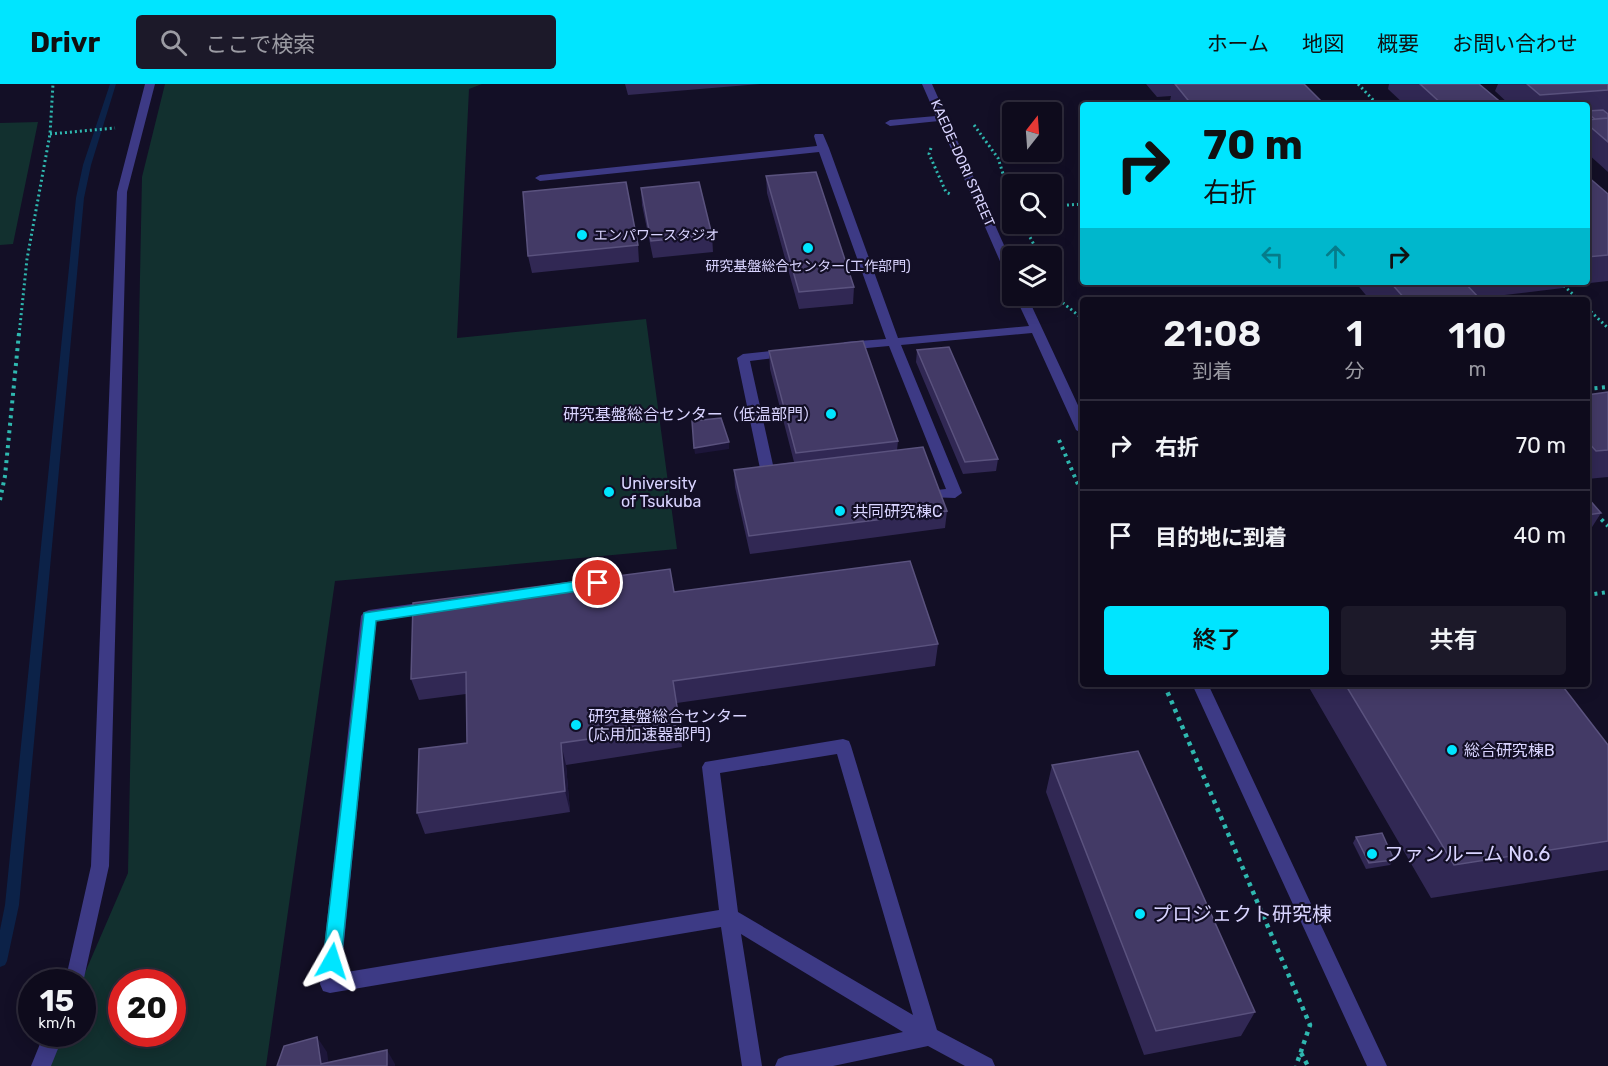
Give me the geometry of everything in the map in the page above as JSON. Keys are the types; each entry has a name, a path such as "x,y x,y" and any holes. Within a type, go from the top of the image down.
{"street":[{"path":"78,969 100,866 122,192 150,84"},
{"name":"KAEDE-DORI STREET","path":"927,84 1002,253"},
{"path":"890,123 942,118"},
{"path":"819,136 893,340 955,493 932,494"},
{"path":"540,178 824,148"},
{"path":"1026,306 1080,424"},
{"path":"835,347 1036,329"},
{"path":"770,483 743,358 801,351"},
{"path":"449,605 369,616 330,984 729,917 929,1036 985,1066"},
{"path":"1201,687 1377,1066"},
{"path":"752,1066 729,917 711,767 843,746 929,1036"},
{"path":"785,1066 929,1036"},
{"path":"41,1066 49,1047"}],"path":[{"path":"0,500 5,476 27,259 50,134 53,84"},
{"path":"1358,84 1375,102"},
{"path":"972,121 981,140 994,151 1005,174"},
{"path":"50,134 109,128"},
{"path":"1062,205 1080,204"},
{"path":"1563,285 1576,297"},
{"path":"1062,301 1080,317"},
{"path":"1590,311 1608,328"},
{"path":"1590,389 1608,387"},
{"path":"1594,511 1608,526"},
{"path":"1590,594 1608,592"},
{"path":"1165,687 1310,1025 1296,1066"},
{"path":"1301,1052 1308,1066"}],"green space":[{"path":"165,84 482,84 469,89 457,338 646,319 677,549 335,581 266,1066 45,1066 53,1047 96,1047 96,969 87,969 128,873 142,177"},
{"path":"38,122 13,244 0,245 0,123"}],"building":[{"path":"1175,84 1304,84 1322,102 1190,102"},
{"path":"1420,84 1479,84 1500,102 1440,102"},
{"path":"1527,84 1608,84 1608,90 1540,95"},
{"path":"1603,110 1608,114 1608,118 1595,119 1590,115 1590,111"},
{"path":"1608,118 1608,142 1590,127 1590,120"},
{"name":"研究基盤総合センター(工作部門)","path":"816,172 854,287 799,292 766,176"},
{"path":"1590,179 1608,194 1608,255 1590,257"},
{"name":"エンパワースタジオ","path":"626,182 638,245 528,256 523,192"},
{"path":"699,182 712,235 651,241 641,188"},
{"path":"1393,285 1467,285 1478,297 1403,297"},
{"name":"研究基盤総合センター（低温部門）","path":"863,341 898,441 796,453 769,351"},
{"path":"949,347 998,459 965,462 917,350"},
{"path":"1608,392 1608,450 1596,451 1590,444 1590,395"},
{"path":"721,418 729,442 694,448 692,421"},
{"name":"共同研究棟C","path":"923,447 947,511 749,536 734,470"},
{"path":"1590,500 1601,513 1590,515"},
{"name":"研究基盤総合センター (応用加速器部門)","path":"910,561 938,644 673,681 680,726 561,743 565,791 417,813 419,749 467,743 466,672 411,679 413,603 670,569 674,592"},
{"name":"総合研究棟B","path":"1347,687 1563,687 1608,745 1608,841 1454,865"},
{"name":"プロジェクト研究棟","path":"1138,751 1255,1012 1156,1031 1052,765"},
{"name":"ファンルーム No.6","path":"1382,833 1394,860 1369,863 1356,837"},
{"path":"317,1037 321,1064 387,1050 387,1066 277,1066 284,1046"}],"waterway":[{"path":"0,961 12,905 80,198 87,165 113,84"}],"place":[{"name":"エンパワースタジオ","path":"582,235"},
{"name":"研究基盤総合センター(工作部門)","path":"808,248"},
{"name":"研究基盤総合センター（低温部門）","path":"831,414"},
{"name":"University of Tsukuba","path":"609,492"},
{"name":"共同研究棟C","path":"840,511"},
{"name":"研究基盤総合センター (応用加速器部門)","path":"576,725"},
{"name":"総合研究棟B","path":"1452,750"},
{"name":"ファンルーム No.6","path":"1372,854"},
{"name":"プロジェクト研究棟","path":"1140,914"}],"route":[{"path":"332,961 369,616 598,583"}]}
